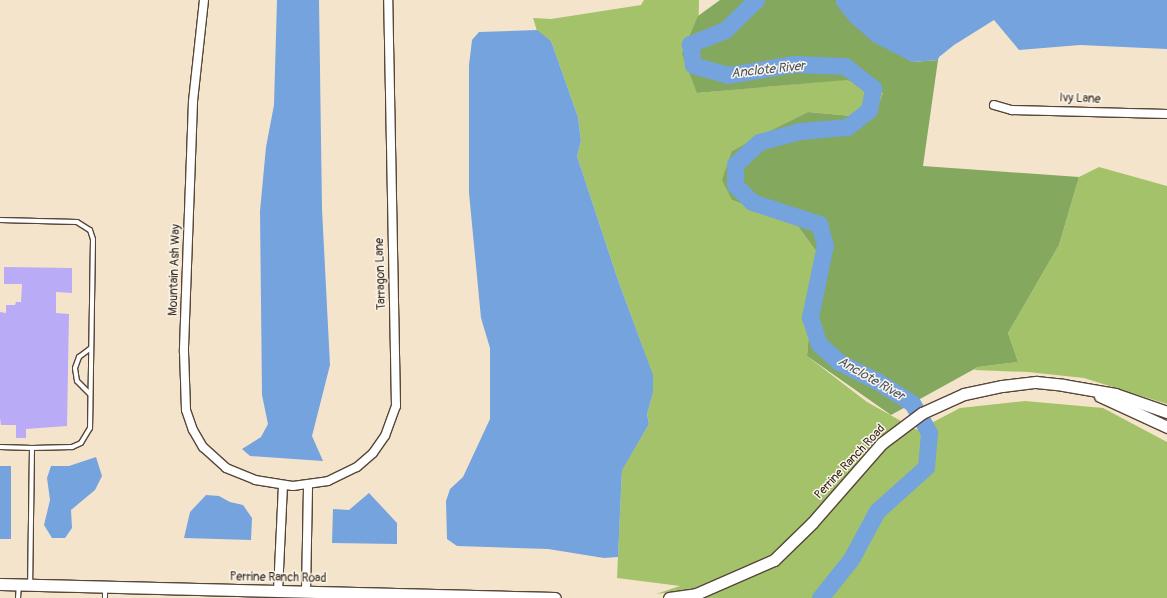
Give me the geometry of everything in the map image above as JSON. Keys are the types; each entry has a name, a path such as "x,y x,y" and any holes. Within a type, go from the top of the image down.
{"street":[{"name":"Mountain Ash Way","path":"204,0 193,102 184,352 186,410 198,439 218,462 245,477 293,486"},
{"name":"Tarragon Lane","path":"293,486 308,485 337,478 366,461 385,436 396,406 388,0"},
{"name":"Ivy Lane","path":"994,105 1012,110 1167,114"},
{"name":"Perrine Ranch Road","path":"669,598 696,594 774,560 812,523 882,443 901,427 945,401 1002,386 1036,382 1115,394 1167,412"},
{"name":"Perrine Ranch Road","path":"1090,391 1167,427"},
{"path":"278,591 283,485"},
{"path":"306,592 308,485"},
{"name":"Perrine Ranch Road","path":"0,584 105,592 278,591 554,598"}],"lane":[{"path":"0,220 77,222 84,224 90,230 93,251 90,428 81,443 61,449 0,447"},
{"path":"90,394 77,381 75,368 79,357 91,348"},
{"path":"18,598 24,585 32,448"}],"green space":[{"path":"644,0 699,0 697,93 863,78 883,93 873,118 808,112 732,151 732,200 797,225 816,251 807,356 867,402 901,421 879,439 809,519 771,555 695,589 656,594 680,586 617,578 622,469 649,424 647,414 653,393 644,351 618,280 577,156 581,141 578,117 551,41 537,31 533,18 551,19 641,5"},
{"path":"720,0 836,0 836,4 912,62 938,60 923,166 1079,177 1059,245 1008,333 1018,362 978,367 891,415 807,356 816,251 797,225 732,200 722,180 732,151 808,112 873,118 883,93 847,80 697,93 682,54 698,16"},
{"path":"1099,167 1167,186 1167,404 1084,378 1028,372 974,370 978,367 1018,362 1008,333 1059,245 1079,177"},
{"path":"1025,401 1103,408 1167,442 1167,598 702,598 776,565 816,527 885,447 911,427 918,430 960,408"}],"water":[{"path":"277,0 319,0 322,209 330,365 312,436 323,461 250,456 242,449 261,437 268,424 262,395 260,211 266,147 274,105"},
{"path":"836,0 1167,0 1167,49 1080,45 1019,50 994,20 954,45 939,57 938,60 912,62 873,42 850,22 836,4"},
{"path":"537,30 551,41 578,117 581,141 577,156 618,280 653,375 653,393 647,414 649,424 622,470 618,557 604,558 548,549 457,546 447,539 446,501 450,489 463,477 490,419 490,348 481,318 469,193 469,65 472,40 479,32"},
{"path":"96,457 102,476 95,490 71,510 72,528 65,538 52,538 44,525 50,500 47,478 51,466 69,466"},
{"path":"0,466 11,466 11,539 0,539"},
{"path":"369,493 397,523 397,544 332,543 333,509 349,510"},
{"path":"206,495 219,496 230,502 243,505 252,518 251,540 184,538 190,512"}],"building":[{"path":"4,267 72,268 72,293 56,292 56,313 69,314 67,426 26,429 26,438 16,438 16,425 1,425 0,418 0,312 6,313 6,305 15,305 16,302 21,302 22,284 4,284"}],"waterway":[{"name":"Anclote River","path":"756,0 725,30 690,44 693,65 728,75 794,64 845,66 873,88 869,110 847,127 800,131 759,142 735,164 735,185 752,202 819,224 825,245 810,317 819,344 839,362 877,381 912,403 929,433 926,467 877,511 851,559 820,598"}]}
